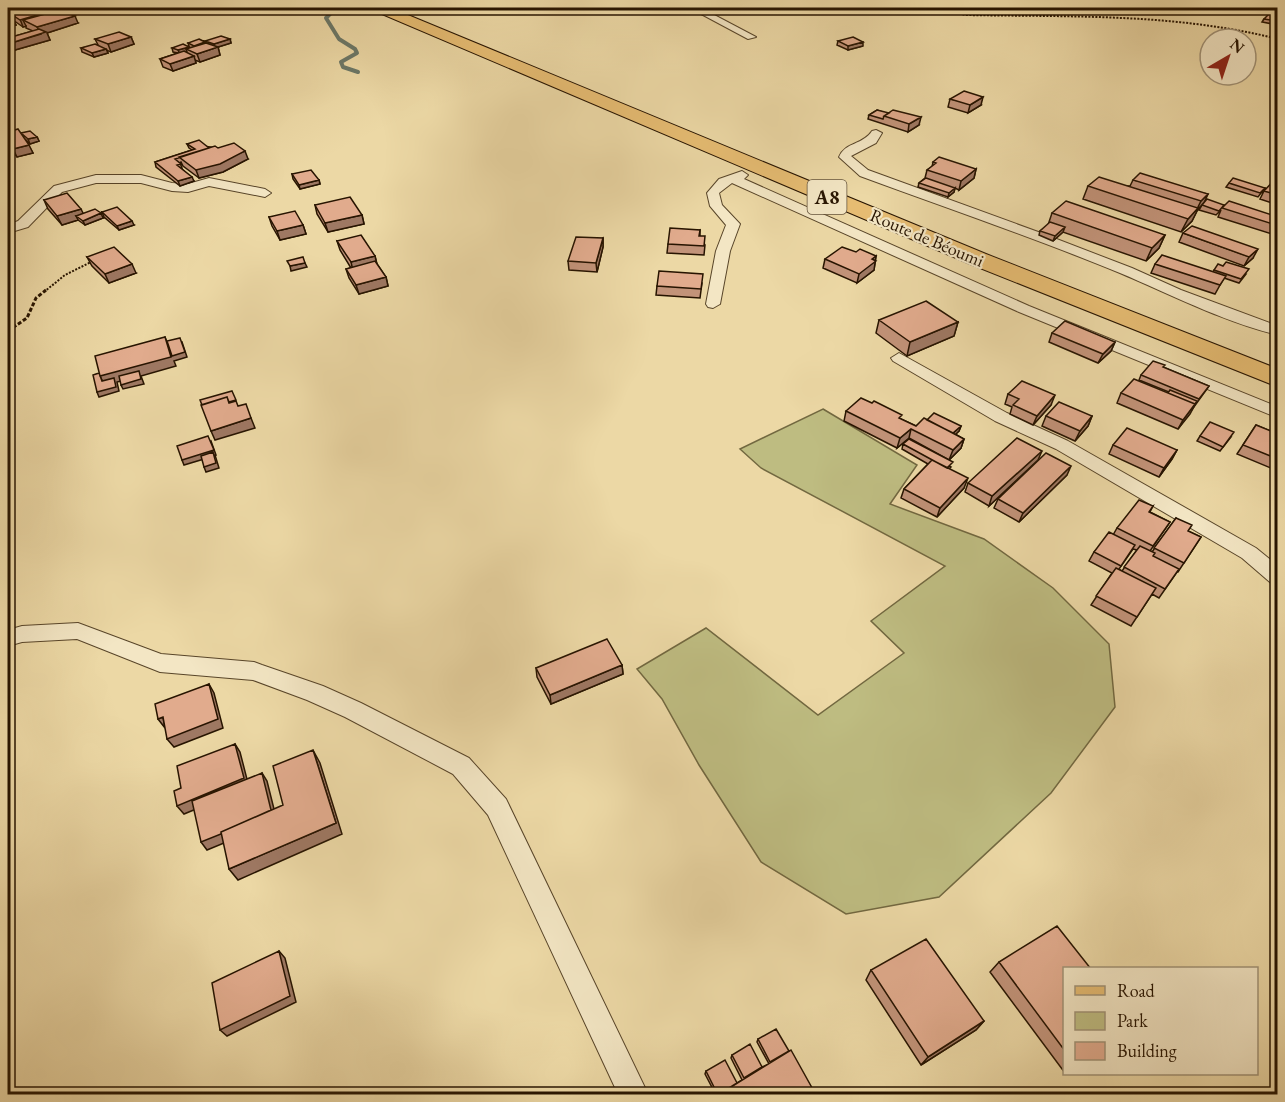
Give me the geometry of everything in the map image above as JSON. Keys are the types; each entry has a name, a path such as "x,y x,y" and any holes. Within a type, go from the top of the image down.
{"main road":[{"name":"Route de Béoumi","path":"380,8 766,171 1117,316 1278,379"}],"street":[{"path":"695,8 751,37"},
{"path":"876,133 872,141 847,152 845,157 864,173 1036,236 1127,271 1176,293 1278,331"},
{"path":"713,304 723,251 733,224 716,206 713,193 723,182 732,178 766,171"},
{"path":"732,178 1024,309 1278,413"},
{"path":"8,229 23,224 58,189 96,179 141,179 172,188 188,188 209,182 265,193"},
{"path":"899,358 1001,417 1062,445 1249,553 1278,578"},
{"path":"8,638 22,634 78,631 160,663 254,671 334,701 462,766 497,807 633,1095"}],"path":[{"path":"872,8 944,10 965,15 1150,18 1194,22 1278,39"},
{"path":"8,331 27,318 36,298 65,275 101,258"}],"green space":[{"path":"823,409 917,465 890,504 984,539 1053,588 1109,644 1115,707 1051,793 939,897 846,914 761,862 699,765 662,699 637,669 706,628 818,715 904,653 871,621 945,566 761,468 740,449"}],"building":[{"path":"23,8 39,8 35,9 44,13 20,20 8,12"},
{"path":"60,10 75,16 37,27 23,20"},
{"path":"1269,14 1278,16 1278,21 1264,19"},
{"path":"39,29 46,32 8,44 8,38"},
{"path":"119,32 131,37 108,44 95,39"},
{"path":"221,36 230,39 214,44 205,41"},
{"path":"853,37 863,42 848,46 838,41"},
{"path":"199,39 205,42 194,46 188,43"},
{"path":"206,43 218,47 197,54 186,49"},
{"path":"95,44 106,49 92,53 81,48"},
{"path":"183,44 189,47 178,50 172,48"},
{"path":"184,51 194,56 170,64 160,59"},
{"path":"964,91 983,97 970,105 950,99"},
{"path":"877,110 889,113 883,119 869,115"},
{"path":"893,110 921,117 909,124 884,116"},
{"path":"18,129 29,145 13,149 8,142 8,132"},
{"path":"30,131 37,137 28,139 21,133"},
{"path":"199,140 209,148 175,159 181,164 177,165 192,177 178,181 155,162 195,149 187,144"},
{"path":"234,143 245,151 220,164 196,170 179,157 215,146 218,148"},
{"path":"939,157 976,169 961,181 927,170 936,163 933,162"},
{"path":"311,170 319,180 299,185 292,174"},
{"path":"1140,173 1208,194 1201,201 1133,180"},
{"path":"1099,177 1198,208 1188,219 1088,186"},
{"path":"926,178 955,188 949,193 919,183"},
{"path":"1233,178 1265,188 1260,193 1229,183"},
{"path":"1275,179 1278,180 1278,195 1264,191"},
{"path":"67,193 81,209 57,216 44,200"},
{"path":"350,197 362,215 325,223 315,205"},
{"path":"1207,199 1224,205 1219,211 1202,205"},
{"path":"1066,201 1165,235 1152,248 1052,213"},
{"path":"1229,201 1278,217 1278,224 1222,208"},
{"path":"117,207 132,221 117,226 102,212"},
{"path":"95,209 101,213 83,221 76,216"},
{"path":"295,211 303,225 277,231 269,217"},
{"path":"1050,222 1065,227 1055,236 1040,231"},
{"path":"1192,226 1258,249 1249,257 1183,233"},
{"path":"670,228 700,230 699,236 705,236 704,246 668,244"},
{"path":"361,235 375,256 351,262 337,241"},
{"path":"576,237 603,238 596,263 568,261"},
{"path":"114,247 132,264 105,274 87,257"},
{"path":"842,247 856,252 860,249 876,256 872,259 876,261 859,274 825,259"},
{"path":"1162,255 1226,276 1220,285 1155,264"},
{"path":"303,257 305,263 290,266 287,261"},
{"path":"375,261 386,277 356,285 346,269"},
{"path":"1226,262 1249,269 1241,279 1214,270 1218,264 1223,266"},
{"path":"659,271 703,274 701,289 657,286"},
{"path":"926,301 958,322 910,342 879,320"},
{"path":"1065,321 1115,342 1103,354 1052,333"},
{"path":"165,337 171,357 100,376 95,356"},
{"path":"180,338 185,352 172,356 167,341"},
{"path":"1153,361 1209,386 1199,399 1141,375"},
{"path":"139,371 141,379 121,385 119,376"},
{"path":"99,373 102,381 114,378 116,387 97,392 93,375"},
{"path":"1134,379 1195,404 1183,420 1121,393"},
{"path":"1022,381 1055,395 1037,416 1013,405 1019,399 1008,394"},
{"path":"1170,390 1197,401 1195,404 1168,393"},
{"path":"232,391 236,400 229,402 227,397 202,405 200,400"},
{"path":"227,397 229,403 236,401 238,406 246,404 251,418 211,431 201,405"},
{"path":"861,398 872,403 874,401 902,415 899,418 916,426 924,418 964,439 953,450 911,429 900,438 846,411"},
{"path":"1059,402 1092,416 1080,431 1046,416"},
{"path":"934,413 961,426 953,433 927,420"},
{"path":"1210,422 1234,432 1223,447 1200,436"},
{"path":"1256,425 1278,434 1278,459 1243,445"},
{"path":"1127,428 1177,450 1164,468 1113,445"},
{"path":"208,436 214,450 182,460 177,446"},
{"path":"1017,438 1042,451 992,496 968,483"},
{"path":"909,439 953,462 947,468 903,444"},
{"path":"213,452 216,463 204,467 201,456"},
{"path":"1046,453 1071,466 1023,513 998,499"},
{"path":"932,460 968,478 940,508 904,489"},
{"path":"1139,500 1153,506 1149,512 1170,522 1153,546 1117,528"},
{"path":"1176,518 1192,525 1188,531 1201,537 1184,563 1154,548"},
{"path":"1109,532 1135,545 1121,566 1094,552"},
{"path":"1140,546 1155,553 1153,556 1179,569 1165,589 1124,567"},
{"path":"1116,568 1156,588 1137,617 1096,596"},
{"path":"607,639 622,665 550,695 536,668"},
{"path":"209,684 218,719 167,739 163,717 158,719 155,704"},
{"path":"235,744 244,778 177,806 174,791 181,788 177,766"},
{"path":"313,750 336,823 229,869 221,832 283,805 273,766"},
{"path":"262,773 271,810 201,842 192,801"},
{"path":"1057,926 1089,967 1063,967 1063,1048 999,962"},
{"path":"926,939 984,1021 928,1057 871,970"},
{"path":"279,951 290,996 220,1030 212,983"},
{"path":"776,1029 789,1051 770,1062 758,1039"},
{"path":"750,1044 762,1067 744,1078 732,1055"},
{"path":"791,1050 816,1095 718,1095"},
{"path":"725,1060 737,1083 718,1095 706,1071"}],"waterway":[{"path":"325,8 331,13 326,18 339,39 355,49 357,53 341,62 343,67 358,72"}]}
